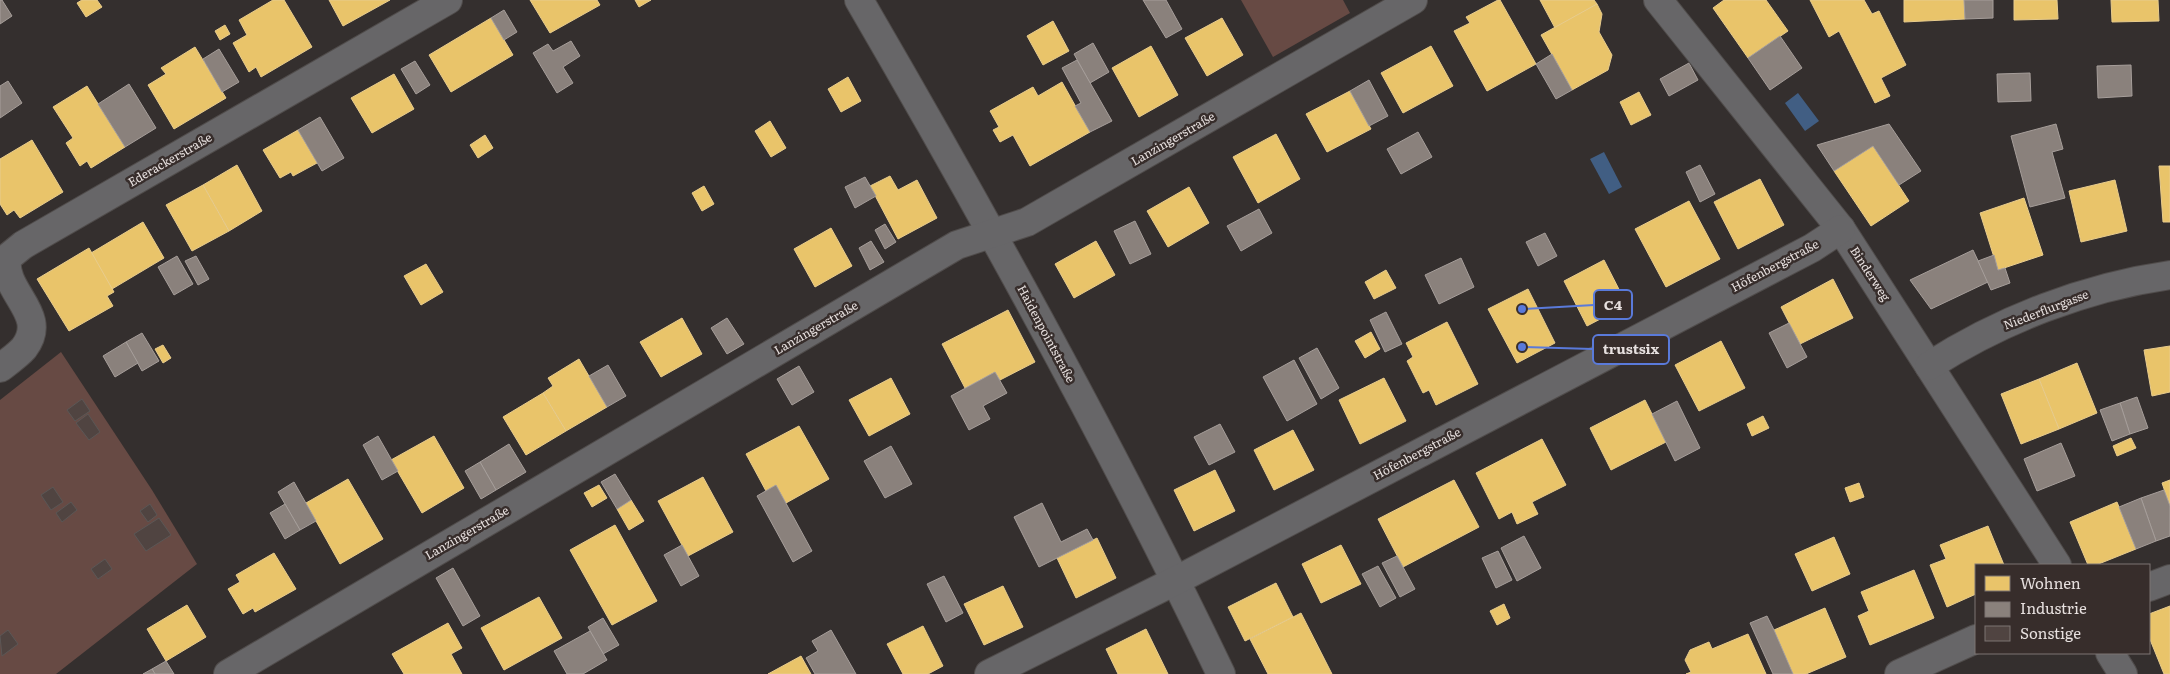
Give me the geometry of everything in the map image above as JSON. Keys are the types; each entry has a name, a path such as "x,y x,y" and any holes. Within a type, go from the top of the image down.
{"street":[{"name":"Ederackerstraße","path":"0,368 24,348 32,333 32,320 6,270 7,258 23,245 448,0"},
{"name":"Haidenpointstraße","path":"859,0 993,234 1176,580 1221,674"},
{"name":"Lanzingerstraße","path":"228,674 957,245 1027,222 1413,0"},
{"name":"Binderweg","path":"1658,0 1841,229 2056,564"},
{"name":"Höfenbergstraße","path":"989,674 1176,580 1812,248 1841,229"},
{"name":"Niederflurgasse","path":"1929,366 1955,350 2002,326 2067,300 2105,288 2170,275"},
{"path":"2150,588 2170,579"},
{"path":"1899,674 1975,639"},
{"path":"2111,654 2123,674"}],"shaded area":[{"path":"1241,0 1343,0 1350,13 1273,57"},
{"path":"61,352 152,490 197,564 56,674 0,674 0,400"}],"water":[{"path":"1798,93 1819,121 1805,131 1785,103"},
{"path":"1604,152 1622,187 1609,194 1590,159"}],"building: Wohnen":[{"path":"82,0 97,0 102,7 86,17 77,3"},
{"path":"273,0 284,0 312,47 261,77 256,67 249,72 233,43 247,35 239,20"},
{"path":"329,0 390,0 343,26"},
{"path":"530,0 597,0 600,5 550,33"},
{"path":"635,0 651,0 639,7"},
{"path":"1500,0 1536,64 1487,91 1454,31 1470,23 1466,17"},
{"path":"1540,0 1594,0 1597,4 1555,28"},
{"path":"1724,0 1766,0 1788,31 1748,58 1713,8"},
{"path":"1810,0 1864,0 1872,14 1879,11 1906,65 1881,78 1890,96 1875,103 1839,31 1829,37"},
{"path":"1904,0 1964,0 1965,19 1904,22"},
{"path":"2014,0 2057,0 2058,19 2014,20"},
{"path":"2111,0 2158,0 2159,21 2112,22"},
{"path":"1597,4 1602,14 1599,32 1612,55 1608,70 1572,90 1541,35"},
{"path":"491,18 513,55 451,92 429,55"},
{"path":"1222,18 1243,55 1207,76 1185,38"},
{"path":"1053,21 1069,51 1043,65 1027,36"},
{"path":"225,25 230,34 220,40 215,31"},
{"path":"1151,46 1178,95 1139,117 1112,68"},
{"path":"1431,46 1453,86 1403,113 1381,73"},
{"path":"195,47 226,98 174,129 148,85 166,74 161,68"},
{"path":"394,74 414,109 372,133 351,98"},
{"path":"848,77 861,101 841,112 828,89"},
{"path":"1062,82 1090,132 1030,166 1013,135 1000,142 993,130 999,127 990,111 1033,87 1038,96"},
{"path":"87,86 125,147 91,168 87,161 80,166 66,143 73,138 53,107"},
{"path":"1350,91 1371,129 1327,152 1306,114"},
{"path":"1639,92 1651,115 1631,125 1620,102"},
{"path":"770,121 786,148 771,157 755,131"},
{"path":"298,130 317,163 293,176 291,172 280,178 263,150"},
{"path":"1276,134 1300,179 1258,203 1233,157"},
{"path":"485,135 493,148 478,158 470,145"},
{"path":"32,140 63,192 20,218 14,210 7,215 0,204 0,159"},
{"path":"1873,146 1909,201 1871,226 1834,171"},
{"path":"237,165 262,211 229,231 203,185"},
{"path":"2159,166 2170,166 2170,222 2163,222"},
{"path":"890,176 898,190 917,180 937,218 898,239 870,186"},
{"path":"1760,179 1784,225 1738,249 1714,202"},
{"path":"2115,180 2127,231 2081,242 2069,191"},
{"path":"203,185 229,231 192,251 166,205"},
{"path":"704,186 714,204 702,211 692,193"},
{"path":"1189,187 1209,223 1168,247 1147,211"},
{"path":"2024,198 2043,255 1998,270 1980,213"},
{"path":"1689,201 1720,259 1666,287 1635,229"},
{"path":"143,222 164,258 112,289 91,253"},
{"path":"831,228 852,266 815,287 794,249"},
{"path":"1096,241 1115,275 1074,298 1055,264"},
{"path":"89,248 114,292 107,296 113,306 69,331 37,279"},
{"path":"1604,260 1627,305 1587,326 1564,281"},
{"path":"426,264 443,292 421,305 404,276"},
{"path":"1386,270 1396,288 1374,299 1365,282"},
{"path":"1833,279 1853,318 1800,344 1781,307"},
{"path":"1528,289 1555,343 1517,363 1488,309"},
{"path":"1008,310 1035,362 1000,380 995,372 965,388 942,344"},
{"path":"682,318 702,354 661,377 640,342"},
{"path":"1447,322 1478,384 1436,405 1429,390 1423,393 1407,361 1413,357 1406,343"},
{"path":"1371,332 1380,349 1365,358 1355,341"},
{"path":"1721,341 1745,388 1699,411 1675,365"},
{"path":"163,345 171,358 163,363 155,349"},
{"path":"2170,346 2170,392 2152,396 2144,350"},
{"path":"579,359 607,407 566,431 543,393 553,386 548,378"},
{"path":"2077,363 2097,413 2059,429 2039,379"},
{"path":"891,378 910,414 869,436 849,400"},
{"path":"1384,378 1406,421 1360,444 1339,400"},
{"path":"2039,379 2059,429 2021,444 2001,394"},
{"path":"543,393 566,431 526,455 503,417"},
{"path":"1645,400 1666,442 1611,470 1590,428"},
{"path":"1763,416 1769,428 1752,436 1747,424"},
{"path":"799,426 829,479 786,503 776,485 766,491 746,454"},
{"path":"1293,430 1314,470 1274,490 1254,450"},
{"path":"434,436 464,488 422,513 391,460"},
{"path":"2131,438 2136,448 2117,456 2113,446"},
{"path":"1542,439 1566,485 1532,502 1538,514 1517,524 1512,512 1499,519 1476,473"},
{"path":"1215,470 1235,511 1194,531 1174,490"},
{"path":"703,477 733,532 688,556 658,501"},
{"path":"348,479 383,539 340,564 306,503"},
{"path":"1454,480 1479,527 1403,567 1378,519"},
{"path":"2170,480 2170,506 2162,483"},
{"path":"1859,483 1864,497 1850,502 1845,488"},
{"path":"599,485 607,498 592,507 584,493"},
{"path":"631,500 644,521 629,530 617,509"},
{"path":"2117,502 2136,549 2098,564 2088,564 2070,522"},
{"path":"615,525 657,601 612,625 570,550"},
{"path":"1988,526 2004,564 1975,564 1975,594 1947,607 1930,565 1946,559 1940,545"},
{"path":"1834,537 1850,574 1812,591 1795,554"},
{"path":"1097,538 1116,578 1076,598 1057,558"},
{"path":"1341,545 1361,584 1321,603 1302,564"},
{"path":"274,553 296,589 255,612 253,608 243,614 228,589 240,582 236,575"},
{"path":"1914,570 1934,618 1870,645 1858,616 1869,611 1861,592"},
{"path":"1276,583 1293,617 1245,641 1228,607"},
{"path":"1003,586 1023,627 984,645 964,604"},
{"path":"539,597 562,638 504,670 481,628"},
{"path":"1504,604 1510,618 1497,625 1490,611"},
{"path":"187,605 206,637 166,661 147,629"},
{"path":"2170,606 2170,674 2164,674 2150,639 2150,614"},
{"path":"1825,608 1846,657 1806,674 1793,674 1774,630"},
{"path":"1301,613 1332,674 1268,674 1250,639"},
{"path":"448,623 462,648 451,654 462,674 404,674 392,654"},
{"path":"923,626 943,666 928,674 903,674 887,644"},
{"path":"1146,629 1168,674 1118,674 1106,649"},
{"path":"1748,634 1766,674 1686,674 1691,672 1685,660 1690,650 1709,642 1712,649"},
{"path":"801,656 811,674 768,674"}],"building: Industrie":[{"path":"0,0 2,0 12,16 0,24"},
{"path":"1143,0 1166,0 1182,29 1166,38"},
{"path":"1964,0 1993,0 1993,18 1965,19"},
{"path":"504,10 517,32 504,40 491,18"},
{"path":"1780,36 1802,68 1770,90 1748,58"},
{"path":"571,41 580,56 563,67 573,83 557,93 533,53 548,44 553,51"},
{"path":"1093,43 1109,72 1090,83 1074,54"},
{"path":"219,49 239,82 222,92 203,59"},
{"path":"1552,54 1572,90 1556,99 1536,64"},
{"path":"1077,60 1112,121 1090,132 1075,106 1081,103 1062,68"},
{"path":"415,61 430,85 416,94 401,69"},
{"path":"1689,63 1698,80 1669,96 1660,79"},
{"path":"2131,65 2132,96 2098,98 2097,66"},
{"path":"2030,73 2031,101 1998,102 1997,74"},
{"path":"1369,80 1388,116 1369,126 1350,91"},
{"path":"8,81 22,103 0,118 0,86"},
{"path":"129,84 156,128 125,147 98,104"},
{"path":"320,117 344,158 322,171 298,130"},
{"path":"1889,124 1921,171 1899,185 1873,146 1834,171 1817,145"},
{"path":"2056,124 2063,149 2052,152 2065,198 2030,207 2011,136"},
{"path":"1418,132 1432,157 1401,174 1387,149"},
{"path":"1700,165 1715,194 1700,202 1686,172"},
{"path":"865,177 876,196 855,208 845,187"},
{"path":"1259,209 1272,233 1241,251 1227,226"},
{"path":"1135,221 1151,254 1130,264 1114,231"},
{"path":"885,224 896,242 885,249 875,230"},
{"path":"1545,233 1557,256 1538,266 1526,242"},
{"path":"871,241 884,262 870,270 859,248"},
{"path":"1973,250 1988,282 1931,309 1910,280"},
{"path":"1994,255 1998,270 2005,268 2010,283 1991,290 1978,261"},
{"path":"177,256 193,284 174,295 158,267"},
{"path":"196,256 209,279 198,285 185,261"},
{"path":"1461,258 1474,287 1439,304 1425,275"},
{"path":"1386,312 1402,344 1385,352 1370,320"},
{"path":"727,318 744,344 727,354 711,328"},
{"path":"1789,323 1807,357 1787,368 1769,333"},
{"path":"142,333 159,361 142,371 126,342"},
{"path":"126,342 138,363 115,377 103,356"},
{"path":"1317,348 1339,388 1321,399 1299,358"},
{"path":"1294,360 1317,404 1287,421 1263,377"},
{"path":"608,365 626,396 607,407 589,376"},
{"path":"799,366 814,392 792,405 777,379"},
{"path":"995,372 1007,393 983,406 990,419 969,430 951,396"},
{"path":"2137,397 2148,428 2130,434 2120,403"},
{"path":"1677,401 1700,448 1675,461 1652,414"},
{"path":"2120,403 2130,434 2112,441 2100,410"},
{"path":"1220,424 1235,452 1209,465 1194,437"},
{"path":"378,436 398,471 382,480 363,445"},
{"path":"2061,443 2075,476 2037,491 2024,459"},
{"path":"509,444 526,472 496,490 480,462"},
{"path":"891,446 912,484 885,498 864,461"},
{"path":"480,462 496,490 481,499 465,471"},
{"path":"615,474 631,500 617,509 601,482"},
{"path":"294,482 316,521 300,530 278,492"},
{"path":"776,485 812,551 793,562 757,496"},
{"path":"2164,490 2170,506 2170,536 2156,541 2141,498"},
{"path":"2141,498 2156,541 2136,549 2119,507"},
{"path":"1042,503 1061,542 1087,529 1093,540 1039,567 1014,517"},
{"path":"285,504 300,530 285,539 270,513"},
{"path":"1524,536 1541,568 1517,581 1501,548"},
{"path":"682,545 699,576 681,586 664,555"},
{"path":"1498,551 1512,580 1496,588 1482,558"},
{"path":"1397,556 1415,589 1400,597 1382,563"},
{"path":"1378,566 1396,598 1380,607 1362,574"},
{"path":"453,568 480,616 463,626 436,578"},
{"path":"944,576 963,613 946,622 927,584"},
{"path":"1767,616 1793,674 1773,674 1750,623"},
{"path":"603,618 619,645 603,654 588,627"},
{"path":"831,630 856,674 815,674 806,658 818,651 812,641"},
{"path":"590,631 607,660 583,674 567,674 554,651"},
{"path":"166,661 174,674 155,674 152,669"},
{"path":"152,669 155,674 143,674"}],"building: Sonstige":[{"path":"82,399 90,411 75,421 67,410"},
{"path":"88,414 100,432 89,440 76,423"},
{"path":"53,487 63,502 51,510 41,495"},
{"path":"71,502 77,510 62,522 56,513"},
{"path":"150,504 157,515 148,522 140,511"},
{"path":"159,518 171,535 146,551 134,534"},
{"path":"105,559 112,569 98,579 91,569"},
{"path":"8,630 18,644 2,656 0,636"}],"place":[{"name":"C4","path":"1522,309"},
{"name":"trustsix","path":"1522,347"}]}
